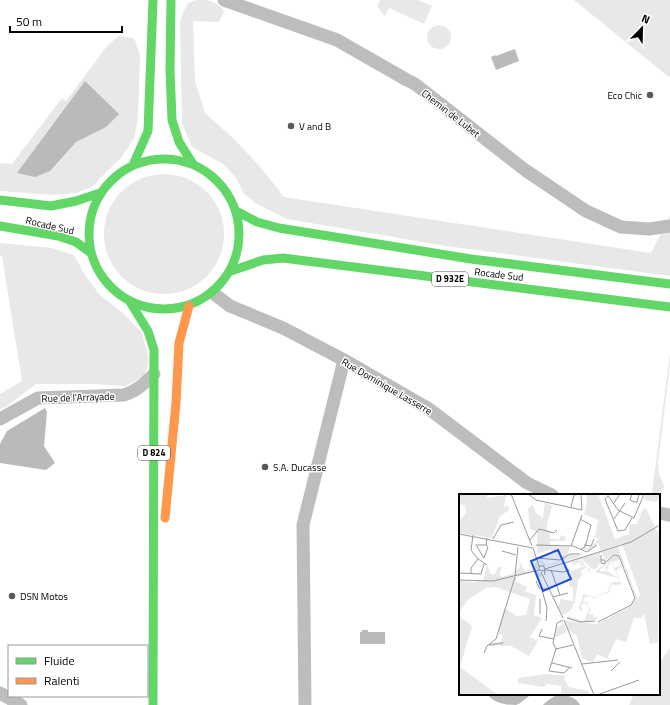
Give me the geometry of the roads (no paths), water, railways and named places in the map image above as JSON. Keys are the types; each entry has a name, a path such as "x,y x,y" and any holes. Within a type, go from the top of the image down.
{"main road":[{"path":"133,165 148,131 153,0"},
{"path":"171,0 170,71 172,120 179,142 193,164"},
{"path":"153,159 173,159 193,164 212,175 227,192 236,212 240,232 239,245 231,271 213,292 202,300 189,306 170,310 150,309 130,302 113,290 99,273 91,253 88,233 91,212 100,193 109,182 120,172 133,165 153,159"},
{"name":"Rocade Sud","path":"0,200 51,206 76,201 100,193"},
{"name":"Rocade Sud","path":"236,212 251,220 279,228 471,259 670,284"},
{"name":"Rocade Sud","path":"0,226 58,236 76,242 91,253"},
{"name":"Rocade Sud","path":"231,271 263,260 283,258 670,307"},
{"name":"D 824","path":"130,302 148,331 154,350 153,705"},
{"name":"D 824","path":"153,610 163,532 176,402 179,343 189,306"}],"street":[{"name":"Chemin de Lubet","path":"224,0 337,40 415,84 525,170 586,211 621,227 649,229 670,226"},
{"name":"Rue Dominique Lasserre","path":"213,292 230,306 283,328 344,360 429,409 526,484 550,494"},
{"path":"305,705 304,525 344,360"},
{"name":"Rue de l'Arrayade","path":"0,419 38,398 124,395 132,393 140,388 154,374"},
{"path":"660,513 670,515"},
{"path":"0,693 21,705"}],"place":[{"name":"Eco Chic","path":"650,95"},
{"name":"V and B","path":"291,126"},
{"name":"S.A. Ducasse","path":"265,467"},
{"name":"DSN Motos","path":"12,596"}]}
